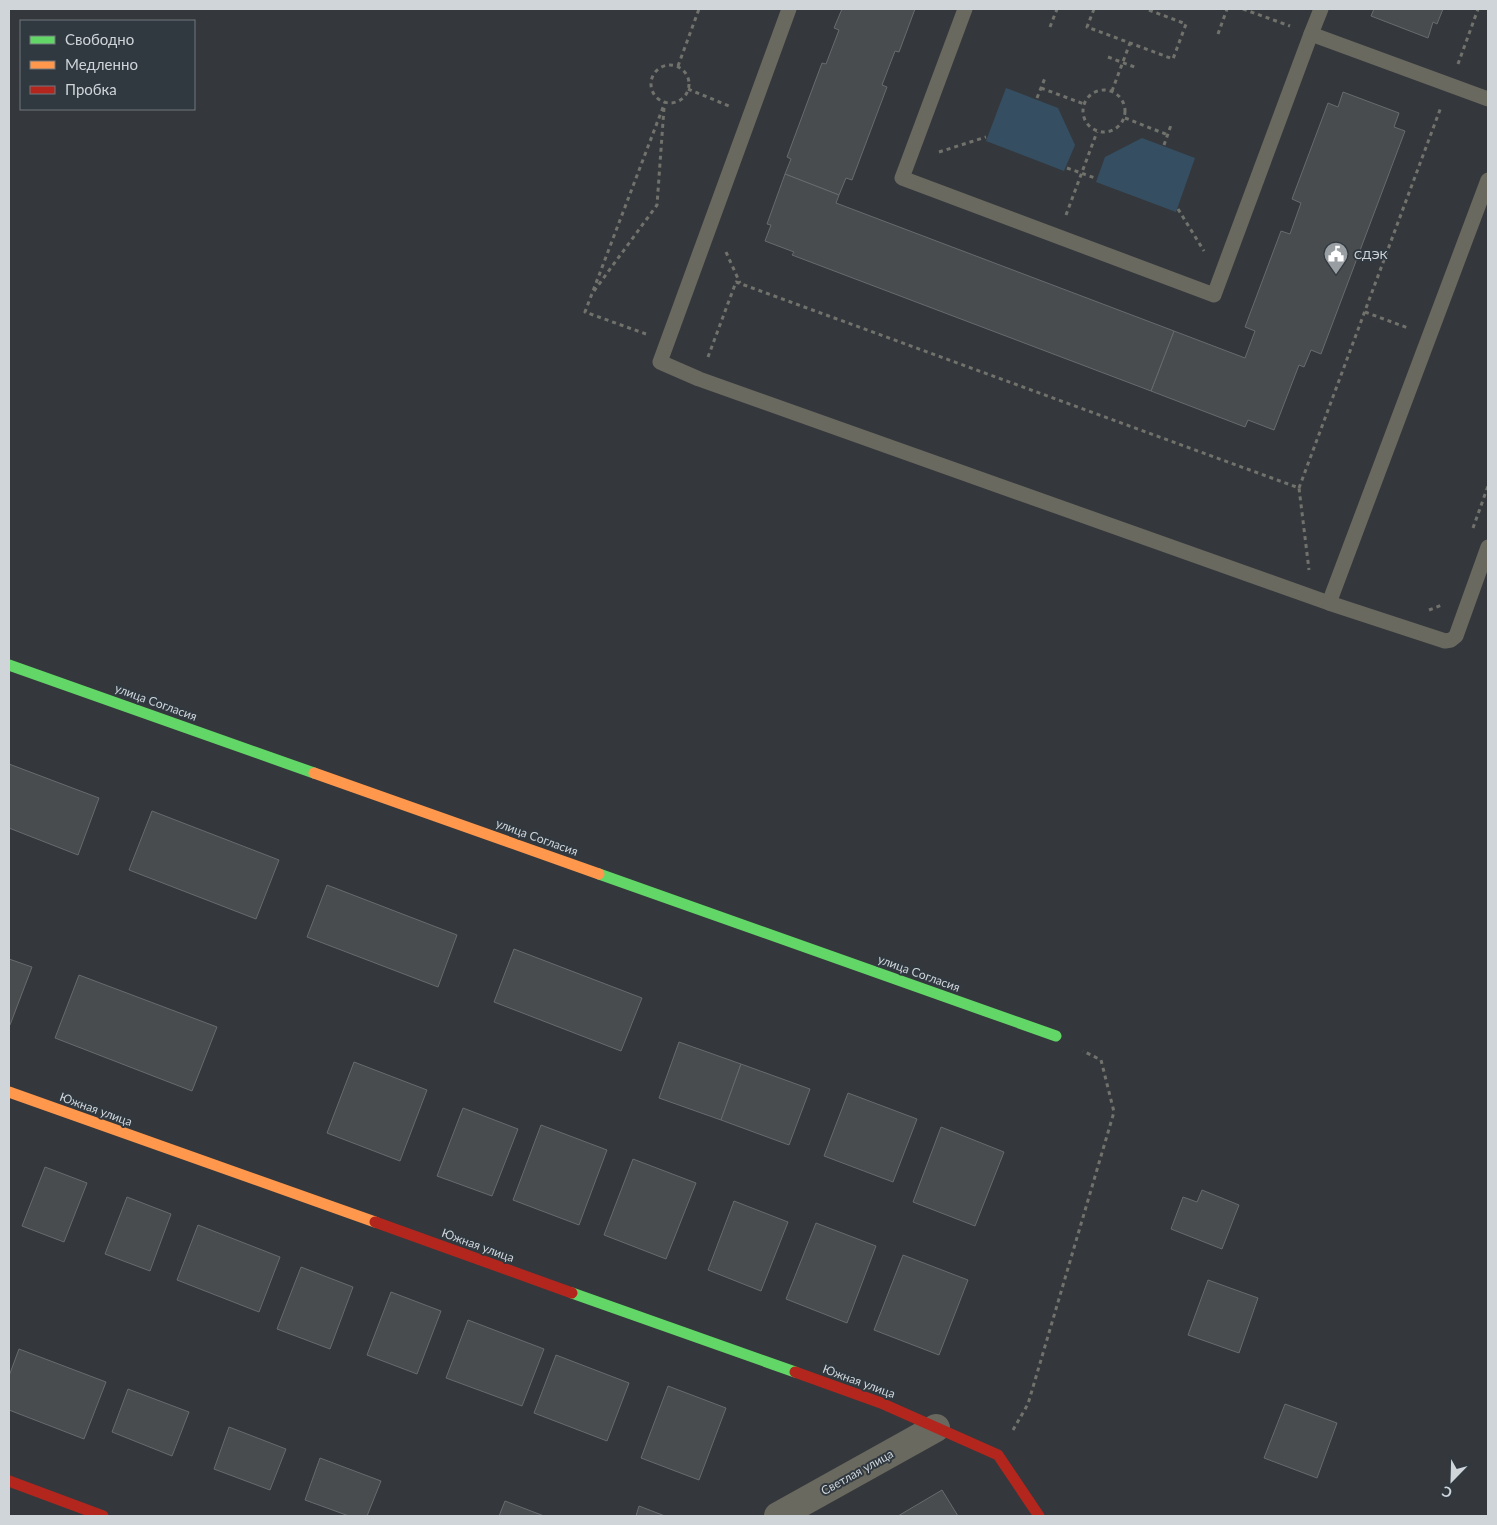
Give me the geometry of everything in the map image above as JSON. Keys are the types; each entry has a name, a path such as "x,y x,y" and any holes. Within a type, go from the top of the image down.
{"street":[{"name":"улица Согласия","path":"9,665 1056,1036"},
{"name":"Южная улица","path":"9,1092 881,1403 998,1455"},
{"name":"Светлая улица","path":"778,1516 936,1428"},
{"path":"998,1455 1039,1516"},
{"path":"9,1481 103,1516"}],"lane":[{"path":"789,9 660,362 699,379 1329,603 1445,641 1451,640 1456,636 1488,547"},
{"path":"965,9 902,178 1214,295 1321,9"},
{"path":"1312,34 1488,99"},
{"path":"1329,603 1488,180"}],"path":[{"path":"678,66 699,9"},
{"path":"1050,27 1057,9"},
{"path":"1094,9 1087,27 1173,59 1186,24 1146,9"},
{"path":"1218,34 1227,9"},
{"path":"1244,9 1312,34"},
{"path":"1310,578 1299,488 1478,9"},
{"path":"1112,91 1130,43"},
{"path":"1108,57 1137,68"},
{"path":"667,65 678,66 685,72 689,80 688,89 683,98 674,103 665,102 656,97 651,88 652,77 658,69 667,65"},
{"path":"1037,98 1045,78"},
{"path":"1041,88 1084,104"},
{"path":"1100,90 1112,91 1121,97 1126,107 1125,118 1120,126 1114,130 1105,133 1097,132 1085,120 1084,104 1090,94 1100,90"},
{"path":"665,102 585,312 708,357"},
{"path":"590,296 656,205 665,102"},
{"path":"1125,118 1168,135"},
{"path":"1164,145 1171,125"},
{"path":"1058,237 1097,132"},
{"path":"1067,168 1095,178"},
{"path":"722,245 740,284"},
{"path":"699,379 736,282 1299,488"},
{"path":"1365,312 1430,336"},
{"path":"1426,611 1461,621"},
{"path":"998,1455 1028,1404 1114,1112 1101,1060 1056,1036"}],"shaded area":[{"path":"1006,88 1058,108 1075,145 1064,171 986,141"},
{"path":"1142,138 1195,158 1176,212 1096,182 1105,157"}],"building":[{"path":"842,9 915,9 899,52 895,51 882,85 887,87 852,180 846,178 839,195 785,174 791,159 787,157 822,63 826,64 839,30 834,28"},
{"path":"1374,9 1443,9 1437,24 1433,22 1428,38 1371,16"},
{"path":"1343,92 1399,113 1394,127 1405,131 1321,354 1311,350 1304,367 1299,365 1274,430 1248,420 1245,427 1151,391 1174,331 1245,358 1255,331 1245,327 1281,231 1290,234 1301,203 1292,199 1328,103 1338,107"},
{"path":"785,174 839,195 836,203 1174,331 1151,391 792,255 794,252 765,241 771,225 767,224"},
{"path":"9,764 99,798 78,855 9,828"},
{"path":"152,811 279,860 256,919 129,870"},
{"path":"327,885 457,935 438,987 307,937"},
{"path":"514,949 642,998 621,1051 494,1002"},
{"path":"9,959 32,967 10,1025 9,1025"},
{"path":"79,975 217,1027 192,1091 55,1038"},
{"path":"679,1042 741,1064 721,1120 659,1098"},
{"path":"354,1062 427,1090 400,1161 327,1133"},
{"path":"741,1064 810,1089 789,1145 721,1120"},
{"path":"848,1093 917,1119 893,1182 824,1156"},
{"path":"463,1108 518,1129 492,1196 437,1176"},
{"path":"541,1125 607,1150 579,1225 513,1200"},
{"path":"941,1127 1004,1152 975,1226 913,1202"},
{"path":"633,1159 696,1183 666,1259 604,1235"},
{"path":"45,1167 87,1183 64,1242 22,1226"},
{"path":"1202,1190 1239,1205 1222,1249 1171,1229 1183,1197 1197,1202"},
{"path":"127,1197 171,1214 150,1271 105,1254"},
{"path":"734,1201 788,1222 761,1291 708,1270"},
{"path":"816,1223 876,1246 847,1323 786,1299"},
{"path":"198,1225 280,1257 259,1312 177,1280"},
{"path":"903,1255 968,1280 939,1355 874,1330"},
{"path":"301,1267 353,1287 330,1349 277,1329"},
{"path":"1208,1280 1258,1298 1239,1353 1188,1335"},
{"path":"391,1292 441,1311 417,1374 367,1355"},
{"path":"468,1320 544,1349 522,1406 446,1378"},
{"path":"19,1349 106,1382 84,1439 9,1410 9,1376"},
{"path":"556,1355 629,1383 607,1441 534,1413"},
{"path":"668,1386 726,1408 699,1480 641,1458"},
{"path":"128,1389 189,1412 172,1456 112,1432"},
{"path":"1285,1404 1337,1423 1317,1478 1264,1458"},
{"path":"229,1427 286,1449 270,1490 214,1469"},
{"path":"320,1458 381,1481 367,1516 349,1516 305,1500"},
{"path":"942,1490 958,1516 898,1516"},
{"path":"505,1501 544,1516 499,1516"},
{"path":"639,1506 665,1516 636,1516"}],"traffic: fast":[{"path":"9,665 314,773"},
{"path":"599,874 1056,1036"},
{"path":"572,1293 795,1372"}],"traffic: slow":[{"path":"314,773 599,874"},
{"path":"9,1092 375,1222"}],"traffic: jam":[{"path":"375,1222 572,1293"},
{"path":"795,1372 881,1403 998,1455 1039,1516"},
{"path":"9,1481 103,1516"}],"place":[{"name":"СДЭК","path":"1336,275"}]}
